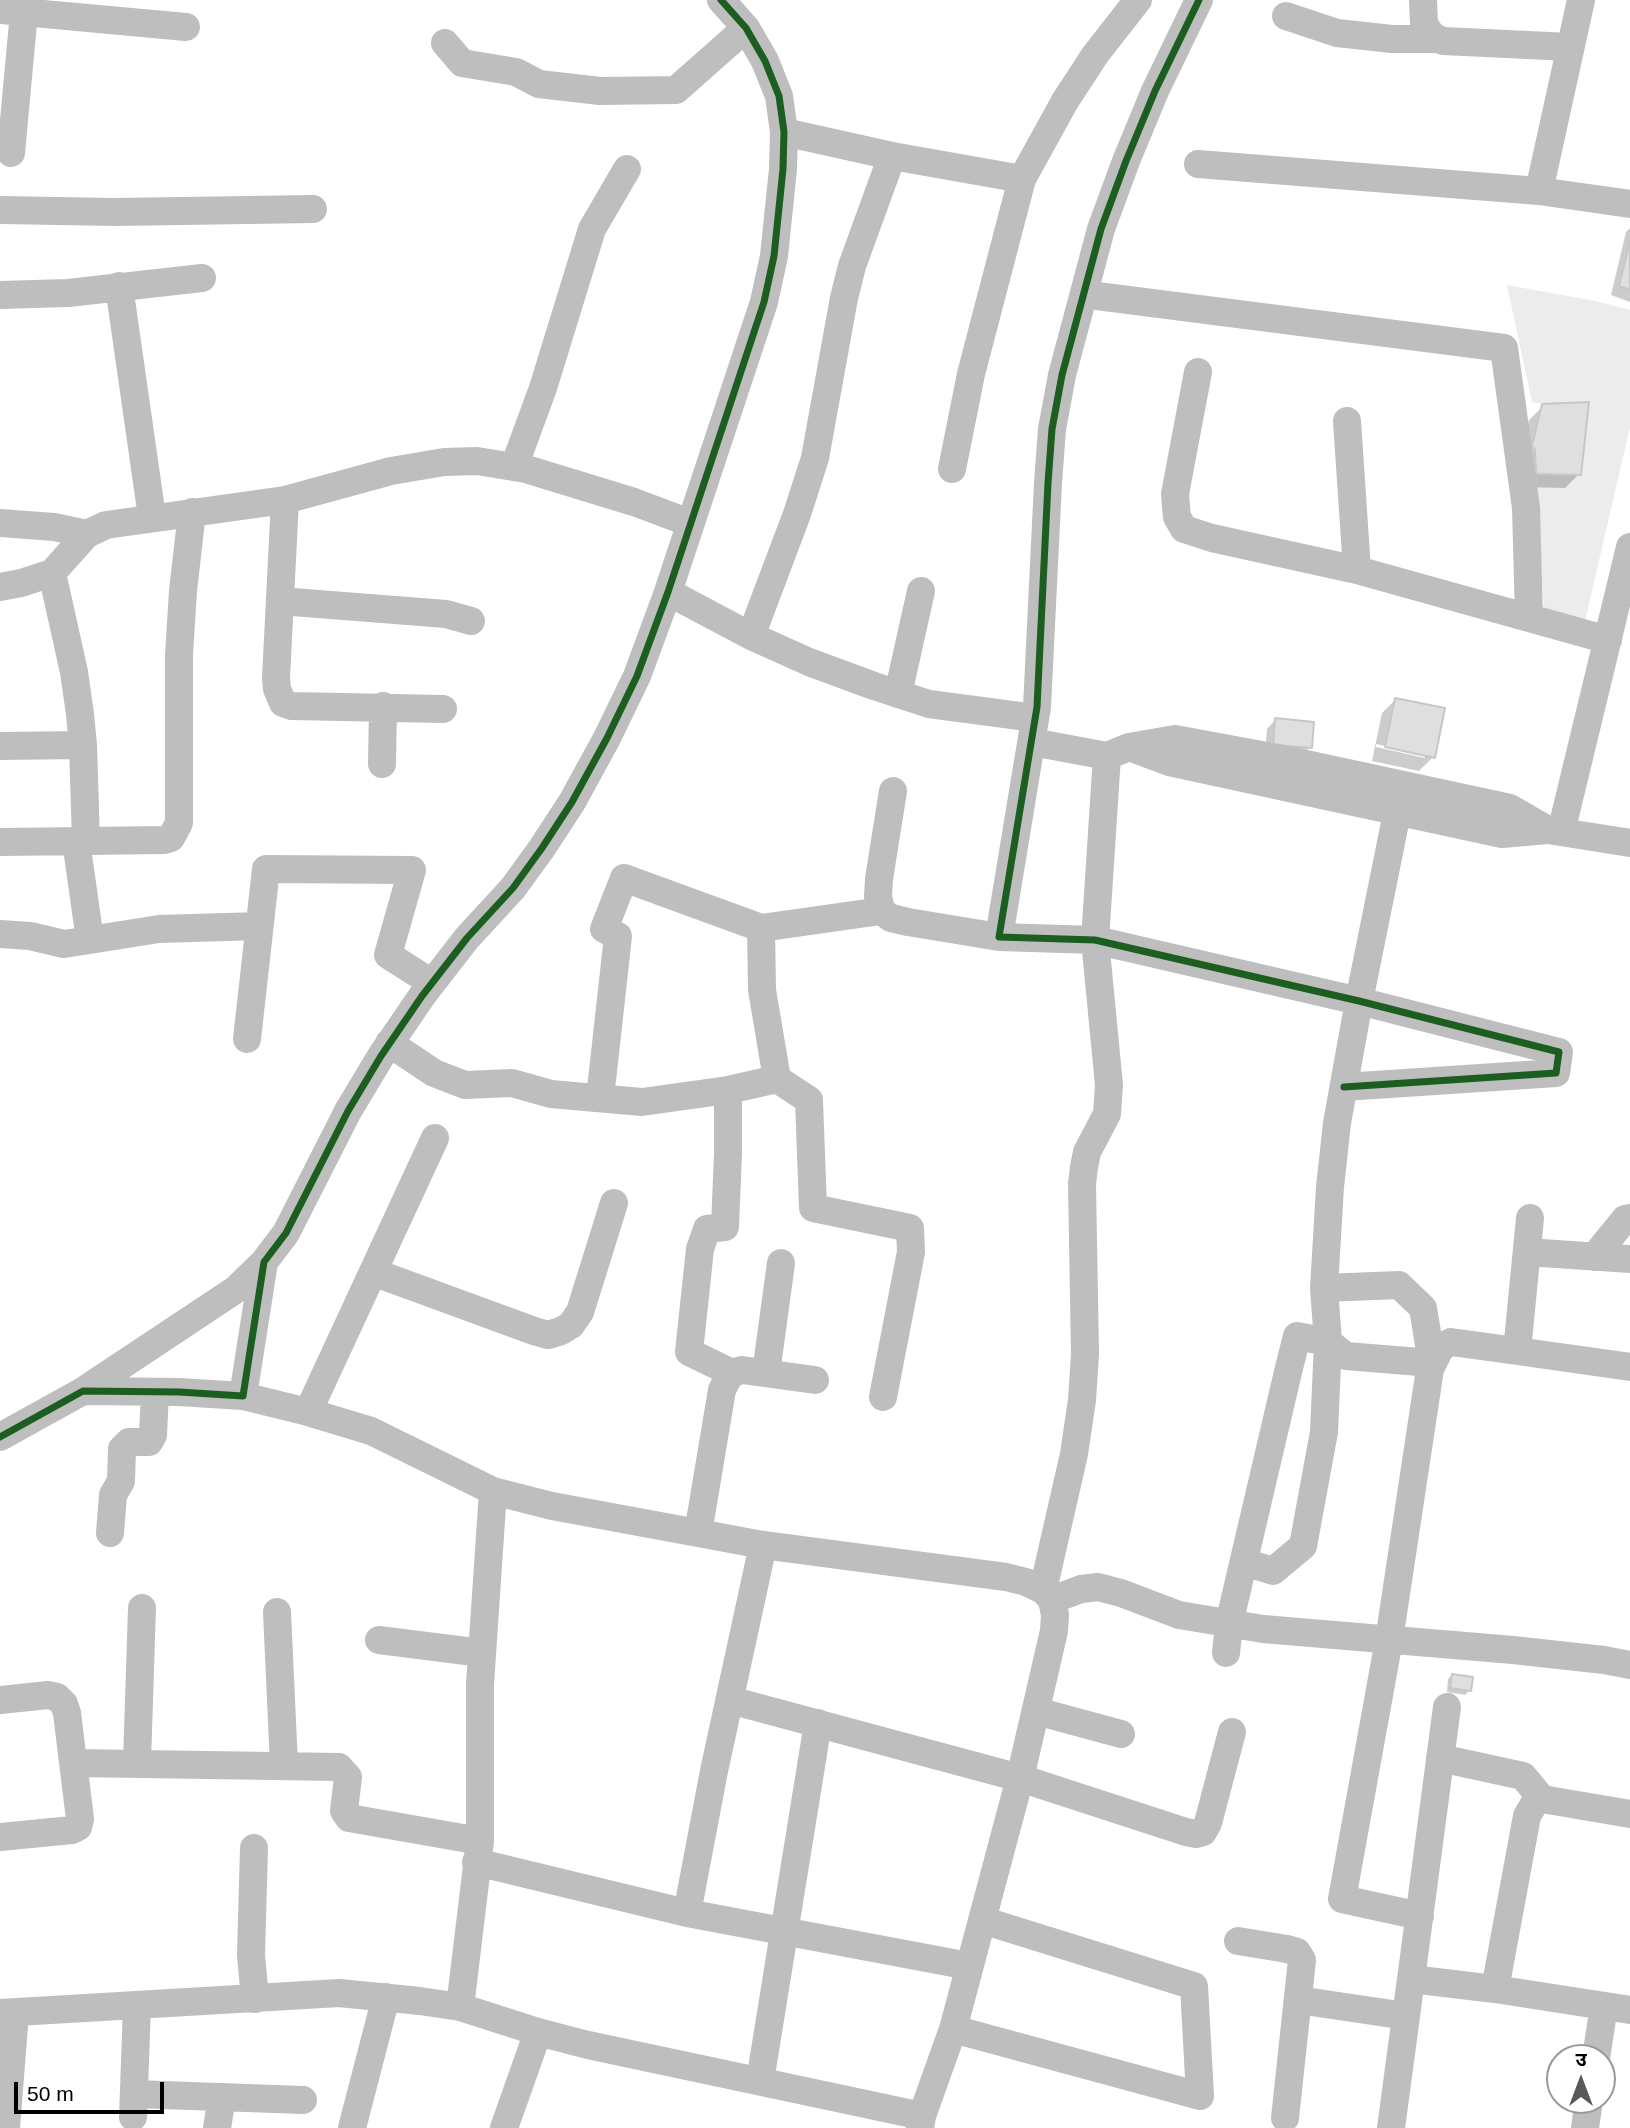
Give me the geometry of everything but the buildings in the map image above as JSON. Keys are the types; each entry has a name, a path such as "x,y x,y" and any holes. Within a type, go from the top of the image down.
{"street":[{"path":"0,1437 83,1391 235,1290 264,1262 286,1233 348,1111 389,1043 467,938 513,888 572,802 637,676 668,592 764,302 774,256 783,169 784,132 779,96 765,61 746,28 721,0"},
{"path":"999,937 1033,730 1040,662 1052,429 1062,375 1101,229 1155,91 1199,0"},
{"path":"1423,0 1424,24 1432,36 1438,39"},
{"path":"1539,191 1581,0"},
{"path":"952,469 971,374 1022,179 1040,144 1130,2"},
{"path":"11,153 12,11 186,27"},
{"path":"1286,16 1337,33 1392,39 1570,47"},
{"path":"445,43 462,63 516,72 539,84 600,91 676,90 746,28"},
{"path":"784,132 892,156 1022,179"},
{"path":"751,636 815,458 852,266 892,156"},
{"path":"1198,164 1539,191 1630,204"},
{"path":"514,467 543,388 592,229 626,169"},
{"path":"0,210 115,212 313,209"},
{"path":"0,295 68,293 202,278"},
{"path":"119,286 152,517"},
{"path":"1097,296 1504,348 1526,508 1529,617"},
{"path":"1198,372 1175,494 1177,517 1184,529 1212,538 1357,570 1608,640"},
{"path":"1347,421 1357,570"},
{"path":"0,587 52,573 86,534 106,525 285,500 415,466 477,461 514,467 634,502 690,523"},
{"path":"285,500 276,678 283,703 291,706 443,709"},
{"path":"0,842 171,838 179,823 179,655 192,512"},
{"path":"0,523 54,527 86,534"},
{"path":"1554,831 1608,640 1630,547"},
{"path":"52,573 74,672 83,745 81,841 90,940"},
{"path":"898,694 920,591"},
{"path":"668,592 751,636 809,662 929,704 1118,751 1502,834 1554,831 1630,843"},
{"path":"280,601 446,614 471,621"},
{"path":"382,764 383,706"},
{"path":"1118,751 1175,739 1278,758 1510,808 1554,831"},
{"path":"0,746 83,745"},
{"path":"6,2128 7,2013 339,1993 460,2007 538,2032 760,2081 921,2122 953,2029 1020,1778 1054,1631 1055,1615 1047,1595 1074,1454 1085,1354 1082,1184 1087,1152 1107,1114 1109,1085 1095,940 1118,751"},
{"path":"881,911 879,879 893,791"},
{"path":"1244,1562 1273,1571 1303,1546 1324,1432 1328,1342 1324,1288 1331,1187 1359,1001 1397,813"},
{"path":"247,1039 266,869 412,870 388,956 432,983"},
{"path":"600,1098 618,936 604,929 624,878 761,928 881,911 891,918 908,922 999,937 1095,940 1359,1001 1559,1052 1556,1073 1344,1087"},
{"path":"0,934 30,936 64,944 159,929 259,926"},
{"path":"761,928 762,990 777,1079"},
{"path":"389,1043 434,1073 465,1084 512,1083 551,1094 642,1101 727,1090 777,1079 809,1100 813,1208 910,1228 911,1252 883,1397"},
{"path":"727,1090 729,1153 724,1227 707,1229 700,1249 690,1352 732,1373"},
{"path":"308,1412 435,1138"},
{"path":"373,1272 548,1335 571,1325 580,1312 614,1203"},
{"path":"1517,1351 1530,1218"},
{"path":"1594,1256 1625,1219 1630,1219"},
{"path":"1527,1252 1630,1259"},
{"path":"243,1396 264,1262"},
{"path":"766,1373 781,1263"},
{"path":"1324,1288 1399,1285 1423,1308 1432,1363 1390,1640 1342,1899 1420,1916"},
{"path":"1226,1653 1229,1624 1297,1336 1328,1342 1346,1356 1432,1363"},
{"path":"1432,1363 1441,1347 1451,1342 1630,1367"},
{"path":"698,1533 722,1390 732,1373 742,1370 815,1380"},
{"path":"83,1391 243,1396 371,1431 493,1491 552,1506 763,1545 1006,1577 1026,1582 1047,1595 1098,1587 1179,1615 1229,1624 1513,1650 1630,1665"},
{"path":"110,1533 113,1495 121,1480 122,1449 129,1442 149,1442 153,1435 155,1392"},
{"path":"460,2007 478,1852 482,1653 493,1491"},
{"path":"687,1913 714,1771 763,1545"},
{"path":"137,1762 142,1608"},
{"path":"277,1612 284,1765"},
{"path":"379,1640 482,1653"},
{"path":"0,1700 48,1695 64,1704 80,1819 78,1827 72,1830 0,1837"},
{"path":"730,1700 1020,1778 1196,1834 1203,1832 1208,1823 1232,1732"},
{"path":"1391,2128 1447,1707"},
{"path":"1035,1711 1121,1734"},
{"path":"760,2081 818,1723"},
{"path":"1440,1758 1524,1776 1542,1799"},
{"path":"74,1763 339,1767 348,1777 344,1811 349,1818 478,1852 687,1913 969,1966"},
{"path":"1495,1989 1527,1816 1534,1804 1542,1799 1630,1814"},
{"path":"254,1847 251,1955 255,1999"},
{"path":"953,2029 1200,2096 1194,1986 982,1920"},
{"path":"1238,1941 1297,1952 1302,1960 1285,2118"},
{"path":"1411,1979 1617,2008 1602,2044"},
{"path":"352,2128 386,1997"},
{"path":"1298,2000 1406,2016"},
{"path":"137,2006 134,2106 222,2097 303,2101"},
{"path":"504,2128 538,2032"},
{"path":"217,2128 222,2097"}],"shaded area":[{"path":"1507,285 1630,310 1630,427 1585,621 1544,611 1536,474 1581,474 1589,402 1532,402"}],"cycle path":[{"path":"0,1437 83,1391 243,1396 264,1262 286,1233 348,1111 381,1056 422,996 467,938 513,888 542,848 572,802 607,738 637,676 668,592 764,302 774,256 783,169 784,132 779,96 765,61 746,28 721,0"},
{"path":"1199,0 1155,91 1101,229 1062,375 1052,429 1037,707 999,937 1095,940 1359,1001 1559,1052 1556,1073 1344,1087"}]}
